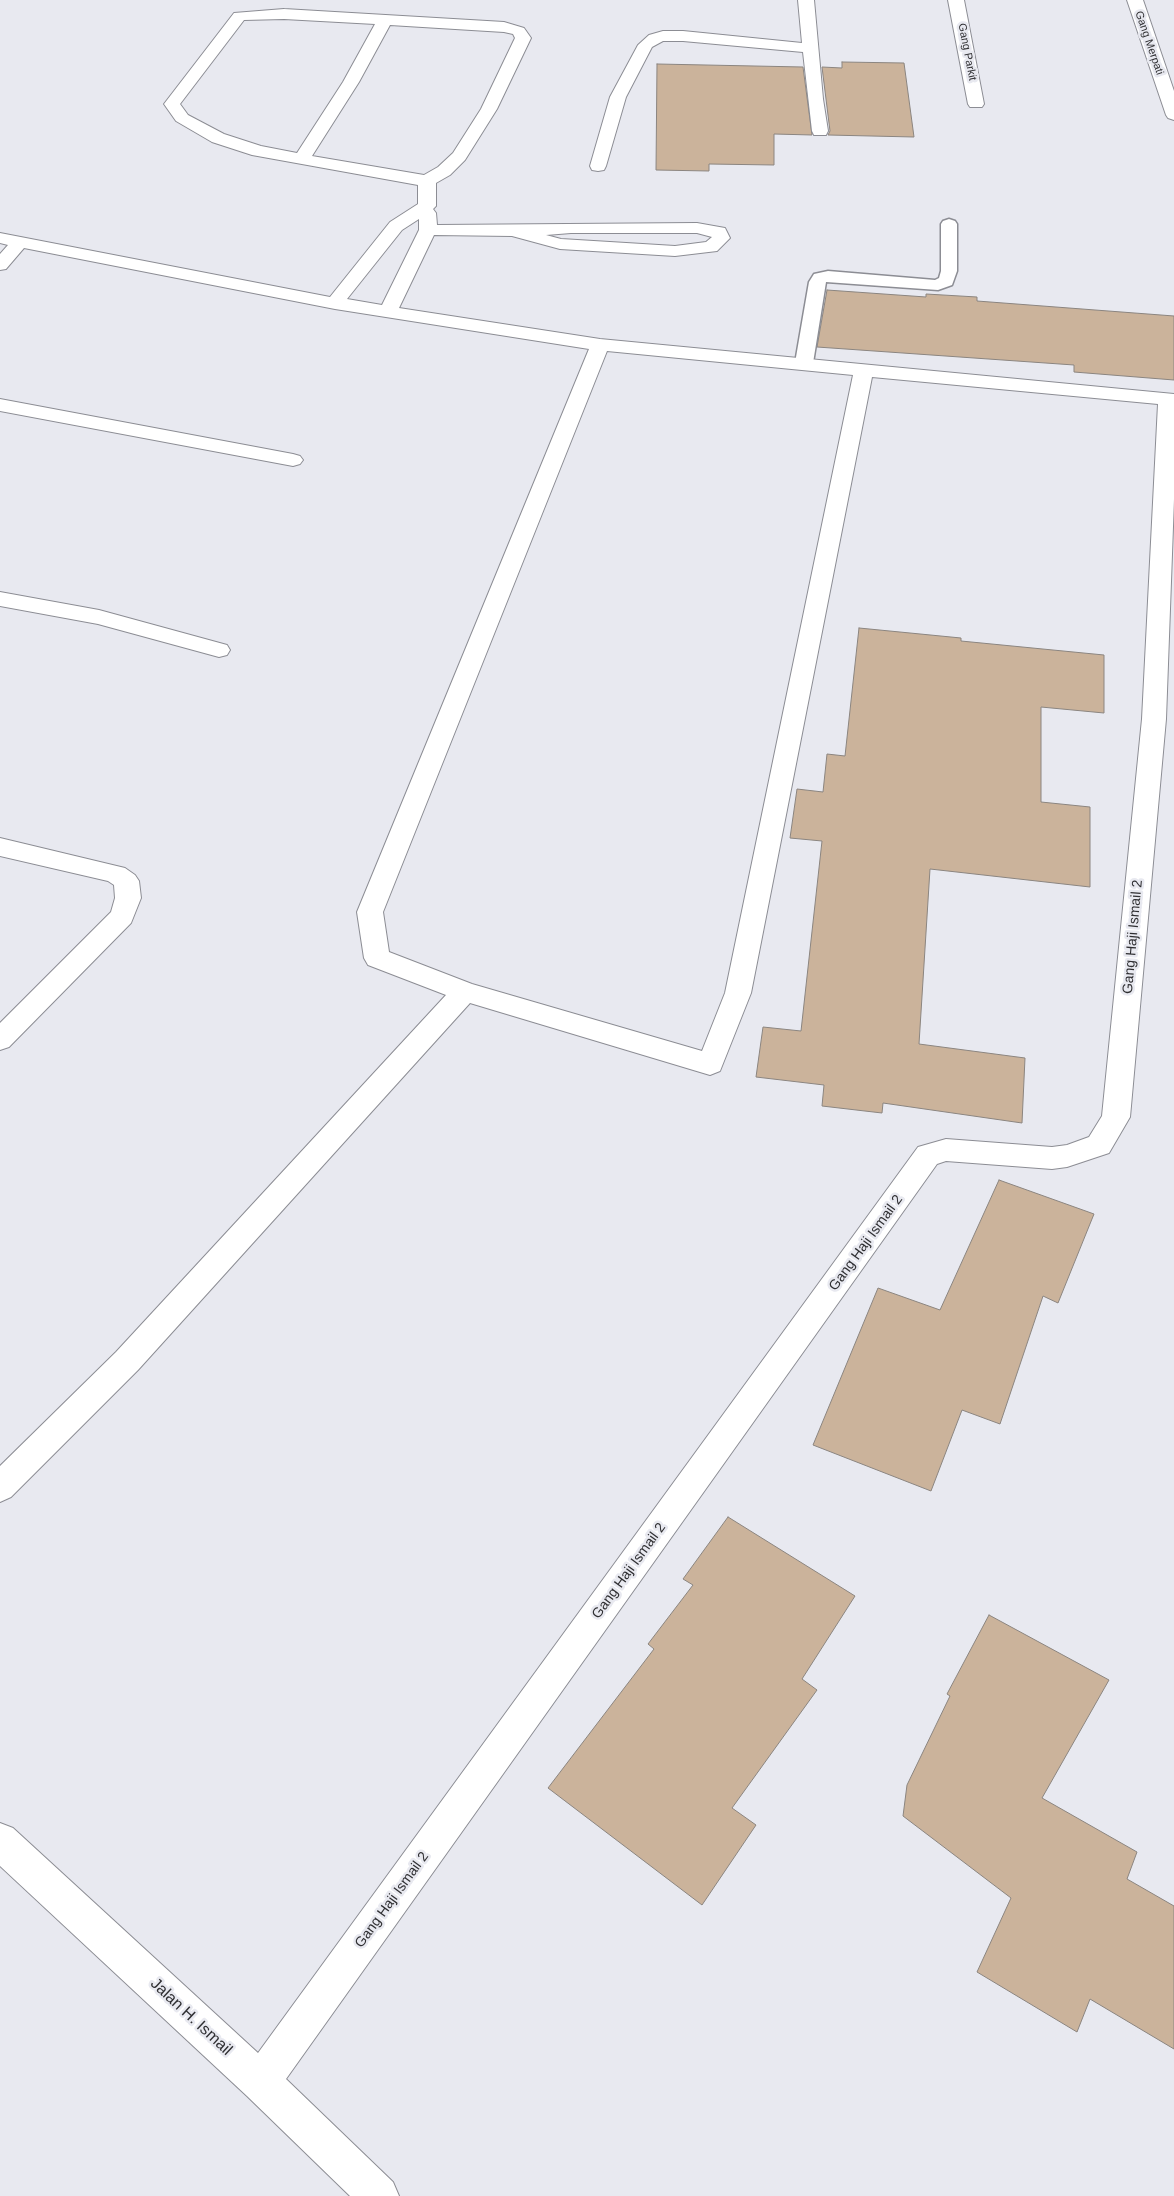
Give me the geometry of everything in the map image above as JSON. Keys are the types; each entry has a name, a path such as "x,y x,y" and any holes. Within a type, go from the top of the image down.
{"street":[{"path":"806,0 820,131"},
{"name":"Gang Parkit","path":"956,0 976,104"},
{"name":"Gang Merpati","path":"1134,0 1174,115"},
{"path":"284,14 504,27 518,31 523,38 489,109 459,156 444,171 427,181 302,158 258,151 218,138 182,118 172,104 239,16 284,14"},
{"path":"302,158 351,82 385,19"},
{"path":"598,166 618,97 646,45 654,38 683,36 810,48"},
{"path":"388,311 428,230 427,181"},
{"path":"335,303 396,226 427,206"},
{"path":"428,230 513,231 571,228 698,228 719,232 721,238 711,247 674,251 560,244 513,231"},
{"path":"0,238 335,303 600,345 1171,399"},
{"path":"0,265 20,242"},
{"path":"600,345 370,912 377,958 466,992 710,1064 738,992 864,370"},
{"name":"Gang Haji Ismail 2","path":"262,2082 928,1155 946,1150 1052,1158 1067,1156 1099,1144 1116,1118 1154,719 1171,399"},
{"path":"0,405 293,460"},
{"path":"0,599 99,617 219,650"},
{"path":"0,848 116,874 126,881 128,898 122,916 0,1040"},
{"path":"0,1487 127,1361 466,992"},
{"name":"Jalan H. Ismail","path":"0,1841 262,2082 379,2196"}],"lane":[{"path":"804,363 817,282 820,278 828,276 938,285 946,281 949,271 949,224"}],"building":[{"path":"842,62 904,63 914,137 828,135 830,131 822,67 842,68"},
{"path":"657,64 803,67 812,135 774,134 774,165 709,164 709,171 656,170"},
{"path":"827,290 926,297 926,294 977,297 977,301 1174,316 1174,380 1074,372 1074,365 817,347"},
{"path":"859,628 961,638 961,641 1104,655 1104,713 1041,707 1041,802 1090,807 1090,887 930,869 919,1044 1025,1058 1022,1123 883,1103 882,1113 822,1106 824,1085 756,1077 763,1027 801,1031 822,841 790,838 797,789 823,792 827,754 845,756"},
{"path":"999,1180 1094,1214 1058,1303 1043,1296 1000,1424 962,1410 931,1491 813,1445 878,1288 940,1310"},
{"path":"728,1517 855,1596 802,1679 817,1690 732,1808 756,1825 702,1905 548,1788 654,1649 648,1644 693,1585 683,1579"},
{"path":"989,1615 1109,1680 1042,1798 1137,1852 1127,1879 1174,1906 1174,2049 1090,1999 1077,2032 977,1972 1011,1898 903,1816 907,1785 950,1696 947,1694"}]}
